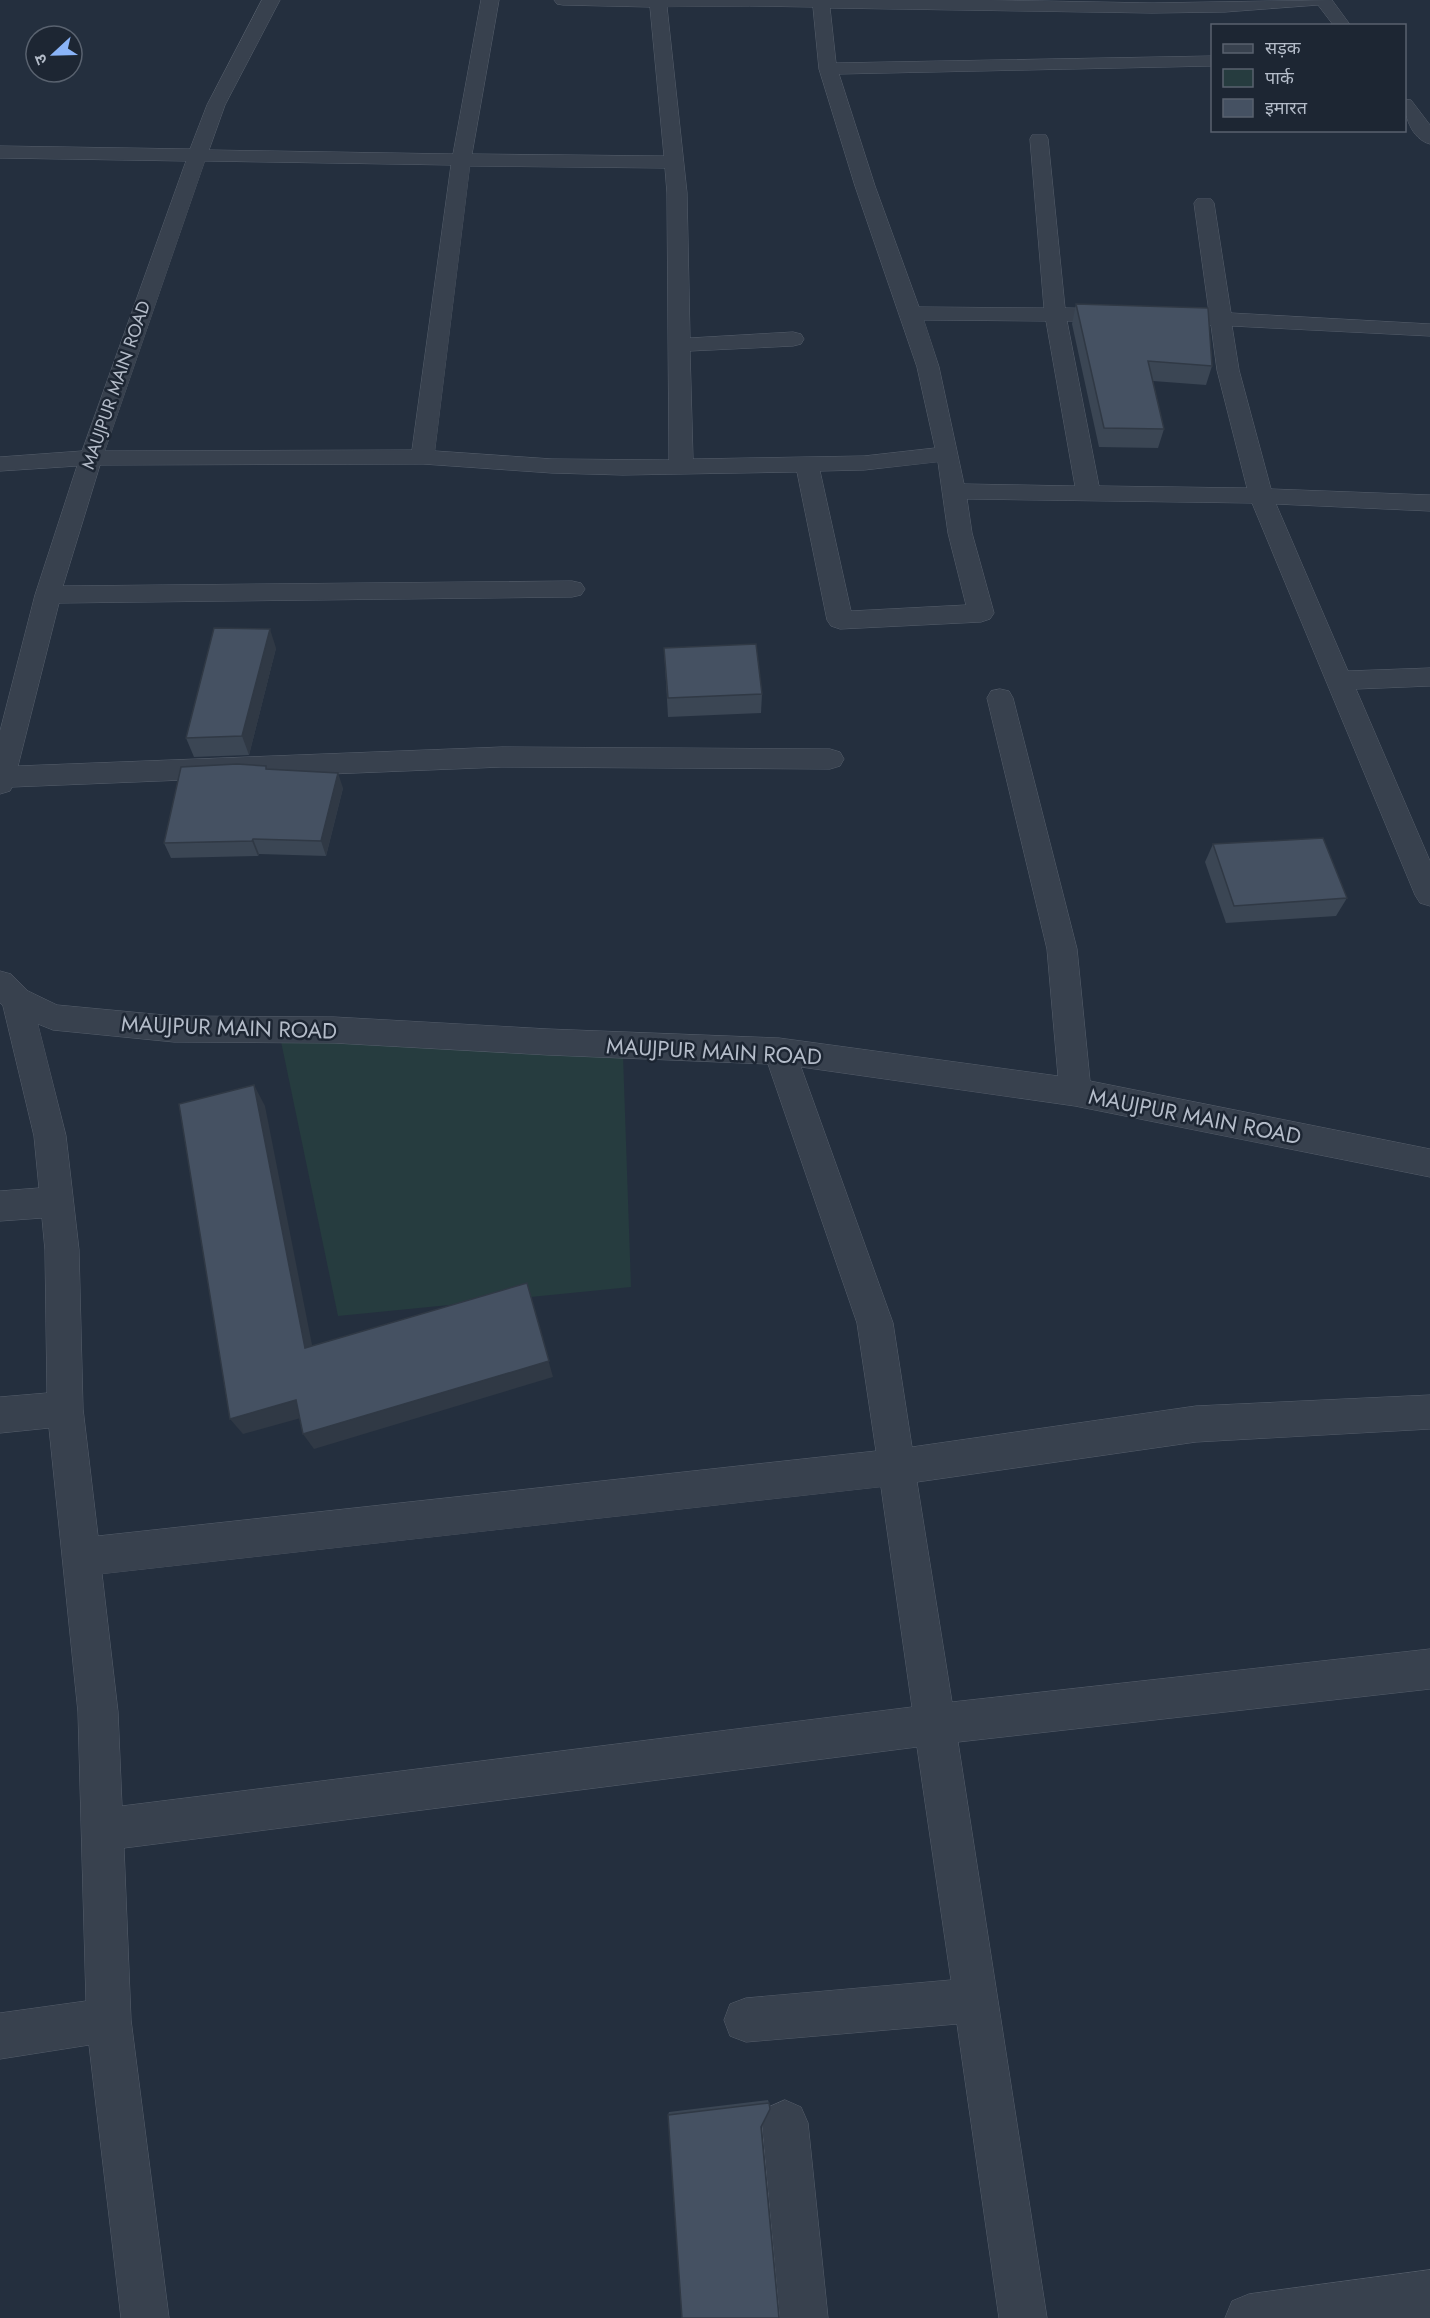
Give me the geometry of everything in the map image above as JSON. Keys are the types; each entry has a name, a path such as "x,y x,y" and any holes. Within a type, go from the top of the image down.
{"street":[{"name":"MAUJPUR MAIN ROAD","path":"1,781 48,595 91,458 216,105 271,0"},
{"path":"423,457 461,161 490,0"},
{"path":"563,0 1117,4 1225,7 1323,0 1341,24"},
{"path":"658,1 677,193 681,467"},
{"path":"807,464 840,620 981,613 960,533 948,454 928,367 912,313 865,186 828,69 821,1"},
{"path":"828,69 1211,62"},
{"path":"1406,107 1430,138"},
{"path":"1039,139 1055,313 1088,493"},
{"path":"0,152 197,154 461,161 674,162"},
{"path":"1204,203 1228,370 1261,496 1430,895"},
{"path":"912,313 1055,313 1144,316"},
{"path":"1178,317 1430,330"},
{"path":"680,345 793,339"},
{"path":"0,464 91,458 423,457 552,466 623,468 864,463 948,454"},
{"path":"952,491 1261,496 1430,502"},
{"path":"48,595 572,589"},
{"path":"1340,681 1430,677"},
{"path":"1000,698 1062,949 1075,1092"},
{"path":"1,781 502,757 830,759"},
{"name":"MAUJPUR MAIN ROAD","path":"9,992 53,1017 174,1029 334,1030 548,1042 779,1051 1075,1092 1430,1163"},
{"path":"9,992 50,1136 62,1250 65,1409 98,1713 110,2020 145,2318"},
{"path":"779,1051 875,1323 1023,2318"},
{"path":"0,1206 57,1202"},
{"path":"0,1415 65,1409"},
{"path":"81,1557 897,1467 1196,1424 1430,1412"},
{"path":"102,1830 935,1724 1430,1669"},
{"path":"746,2020 975,2000"},
{"path":"0,2036 110,2020"},
{"path":"785,2123 804,2318"},
{"path":"1249,2318 1430,2294"}],"green space":[{"path":"278,1027 623,1055 631,1287 338,1316"}],"building":[{"path":"1076,304 1208,308 1212,366 1148,361 1164,429 1104,428"},
{"path":"214,628 270,629 242,736 186,738"},
{"path":"756,644 762,694 668,698 664,648"},
{"path":"237,764 266,766 266,769 338,773 321,841 253,839 252,841 164,843 181,767"},
{"path":"1323,838 1347,898 1234,906 1213,844"},
{"path":"254,1085 305,1348 527,1283 549,1361 303,1434 296,1400 230,1419 179,1104"},
{"path":"769,2103 770,2109 761,2127 779,2318 682,2318 668,2115"}]}
